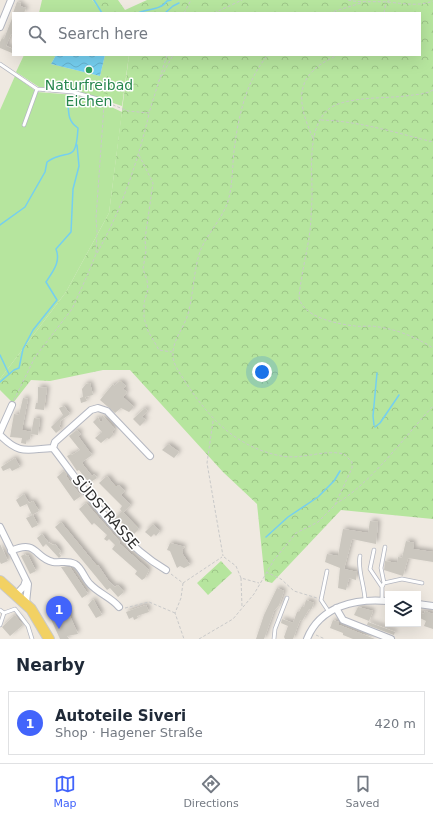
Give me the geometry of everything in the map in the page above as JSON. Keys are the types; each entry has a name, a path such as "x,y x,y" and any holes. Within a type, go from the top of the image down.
{"main road":[{"path":"0,581 26,603 49,639"}],"street":[{"path":"0,27 11,0"},
{"path":"12,405 0,434 8,443 25,450 36,451 52,448 55,442 91,410 98,408 107,411 150,456"},
{"name":"SÜDSTRASSE","path":"52,448 122,535 138,551 166,570"},
{"path":"0,527 26,580 28,586 26,603"},
{"path":"11,551 26,547 33,548 54,562 68,562 76,565 90,584 103,596 115,602 119,607"},
{"path":"16,595 24,586 26,580"},
{"path":"309,636 315,624 336,608 354,602 385,600"},
{"path":"421,604 433,606"},
{"path":"336,608 343,620 391,639"}],"lane":[{"path":"0,64 37,89 74,92 105,101"},
{"path":"24,125 37,89"},
{"path":"382,587 384,583 381,568 385,547"},
{"path":"374,550 370,569 382,587 385,600"},
{"path":"360,556 359,566 365,601"},
{"path":"327,571 321,600 329,612"},
{"path":"384,583 402,579 422,583"},
{"path":"274,639 275,630 287,598"},
{"path":"0,610 4,613"},
{"path":"4,613 15,610 28,626 32,639"},
{"path":"0,625 4,613"}],"path":[{"path":"185,12 191,0"},
{"path":"216,12 242,0"},
{"path":"348,0 361,3"},
{"path":"386,2 390,0"},
{"path":"332,12 361,3 386,2 406,5 433,1"},
{"path":"384,12 386,2"},
{"path":"12,405 25,375 35,358 72,309 139,155 157,83 167,56"},
{"path":"157,83 172,56"},
{"path":"199,639 233,619 254,594 266,572 296,533 318,522 335,504 352,468 352,462 349,457 337,452 297,457 265,451 243,441 213,419 178,371 174,362 172,352 187,316 201,249 227,204 231,188 237,128 243,107 251,82 260,64 267,56"},
{"path":"313,138 307,125 302,105 302,94 305,81 311,72 320,64 336,56"},
{"path":"433,90 428,93 399,98 352,100 335,105 328,110 321,120 313,138 311,161 312,193 310,231 300,291 300,304 309,313 318,316 354,326 378,326 421,340 433,348"},
{"path":"96,254 96,218 105,101 128,111 149,113"},
{"path":"321,120 337,120 433,142"},
{"path":"139,155 153,183 145,239 146,251 143,269 147,280 148,290 144,303 144,318 148,331 159,350 172,352"},
{"path":"335,504 344,500 364,481 433,406"},
{"path":"213,419 207,463 223,556 236,566 241,578 242,608"},
{"path":"184,639 175,613 181,598 183,583 198,571 208,567 223,556"},
{"path":"166,570 183,583"},
{"path":"266,572 281,579 294,591 308,594 321,600"},
{"path":"241,578 259,583"},
{"path":"119,607 123,609 149,602 175,613"},
{"path":"309,636 325,639"}],"green space":[{"path":"42,0 92,0 102,12 39,12"},
{"path":"92,0 118,0 125,10 147,0 433,0 433,519 341,510 272,583 265,581 257,504 223,472 130,370 103,370 50,381 31,380 13,403 0,390 0,379 66,292 109,213 129,56 421,56 421,12 102,12"},
{"path":"24,56 55,56 51,64 100,76 105,56 129,56 122,106 74,90 39,87 16,72"},
{"path":"15,76 37,92 75,95 107,105 122,112 109,213 66,292 0,379 0,110"},
{"path":"107,76 117,78 113,96 103,93"},
{"path":"221,561 232,573 208,595 197,583"}],"water":[{"name":"Naturfreibad Eichen","path":"55,56 105,56 100,76 51,64"}],"building":[{"path":"17,2 21,3 20,6 26,8 24,12 13,12"},
{"path":"12,19 12,34 6,46 12,49 12,53 0,48 0,42 2,38 4,39"},
{"path":"120,381 126,386 123,389 127,392 123,397 134,407 129,412 121,408 115,413 100,400 113,384 114,386"},
{"path":"90,383 93,395 85,397 87,401 81,403 80,398 83,397 82,389 86,384"},
{"path":"38,387 47,388 44,410 35,409 36,403 38,403"},
{"path":"23,398 28,399 22,430 31,432 30,439 27,439 26,444 21,443 22,438 10,437 14,414 19,415"},
{"path":"64,406 70,414 60,421 61,424 59,426 61,429 56,433 51,427 63,415 59,408"},
{"path":"145,408 148,411 142,417 146,420 140,426 133,419"},
{"path":"102,415 115,429 112,432 114,434 109,439 107,438 101,443 95,438 102,432 93,422 98,417 100,422 102,421"},
{"path":"34,418 40,419 38,435 31,434"},
{"path":"77,430 81,434 78,436 92,455 82,462 92,476 94,474 97,478 89,483 79,470 77,471 67,456 80,450 69,436"},
{"path":"168,444 179,452 174,458 162,450"},
{"path":"15,458 20,467 12,471 10,468 3,471 1,467"},
{"path":"64,471 81,496 74,501 57,477"},
{"path":"107,476 116,487 119,485 125,491 121,495 131,505 123,513 120,509 122,506 99,483"},
{"path":"24,494 29,503 20,507 16,500"},
{"path":"33,501 39,511 32,515 27,504"},
{"path":"86,503 120,542 119,543 149,570 145,578 142,580 135,574 137,571 112,549 115,545 109,539 107,541 104,539 107,535 94,523 92,525 79,509"},
{"path":"122,511 139,529 134,534 119,520 117,522 114,519"},
{"path":"33,515 38,525 32,528 26,518"},
{"path":"370,521 378,522 376,544 352,539 344,569 357,572 356,580 349,578 346,590 338,588 340,568 325,562 327,554 338,556 343,529 368,533"},
{"path":"61,522 97,566 98,565 108,580 115,587 118,585 124,592 118,597 110,588 107,590 55,527"},
{"path":"153,524 160,531 156,536 154,534 151,537 145,532"},
{"path":"42,534 48,542 53,545 55,544 61,552 59,553 61,556 59,558 46,544 43,547 37,538"},
{"path":"406,541 414,543 413,549 433,552 433,562 408,558 403,576 384,570 385,561 397,563 398,557 402,558"},
{"path":"170,543 185,547 182,549 182,553 190,565 184,568 180,566 177,568 170,551 167,550"},
{"path":"0,544 8,561 1,564 0,562"},
{"path":"25,554 26,556 28,555 36,571 30,574 21,556"},
{"path":"61,567 70,567 88,594 82,598"},
{"path":"277,588 284,591 279,605 274,611 264,639 256,639 264,615"},
{"path":"93,599 102,615 96,618 88,605"},
{"path":"306,600 314,603 311,610 309,609 302,621 300,620 293,639 285,639 284,637 288,626 281,623 282,619 293,623 297,612 299,612 302,606 304,607"},
{"path":"65,605 78,634 67,636 69,639 60,639 49,615"},
{"path":"146,605 149,612 137,616 138,618 134,620 133,617 129,619 126,612"},
{"path":"358,607 373,611 369,621 354,615"},
{"path":"425,611 433,614 433,629 424,626 426,621 421,618 421,613 424,614"},
{"path":"15,615 23,625 10,636 2,627"},
{"path":"333,620 339,622 339,625 375,639 353,639 343,635 343,633 330,628"},
{"path":"368,622 395,632 394,635 367,625"}],"waterway":[{"path":"94,0 101,12"},
{"path":"142,12 158,8 167,1 171,0"},
{"path":"166,12 179,3"},
{"path":"0,225 25,207 45,172 47,162 54,158 73,152 77,140 78,128 74,125 70,118 68,110 68,97"},
{"path":"0,382 14,370 19,368 23,349 33,330 57,300 46,282 54,270 57,262 58,258 56,249 71,232 73,189 79,166 77,145"},
{"path":"0,355 9,374"},
{"path":"374,425 373,416 377,373"},
{"path":"375,427 380,423 399,395"},
{"path":"266,537 288,517 318,497 334,481 340,471"}],"place":[{"name":"Naturfreibad Eichen","path":"89,70"},
{"name":"Autoteile Siveri","path":"59,629"}]}
